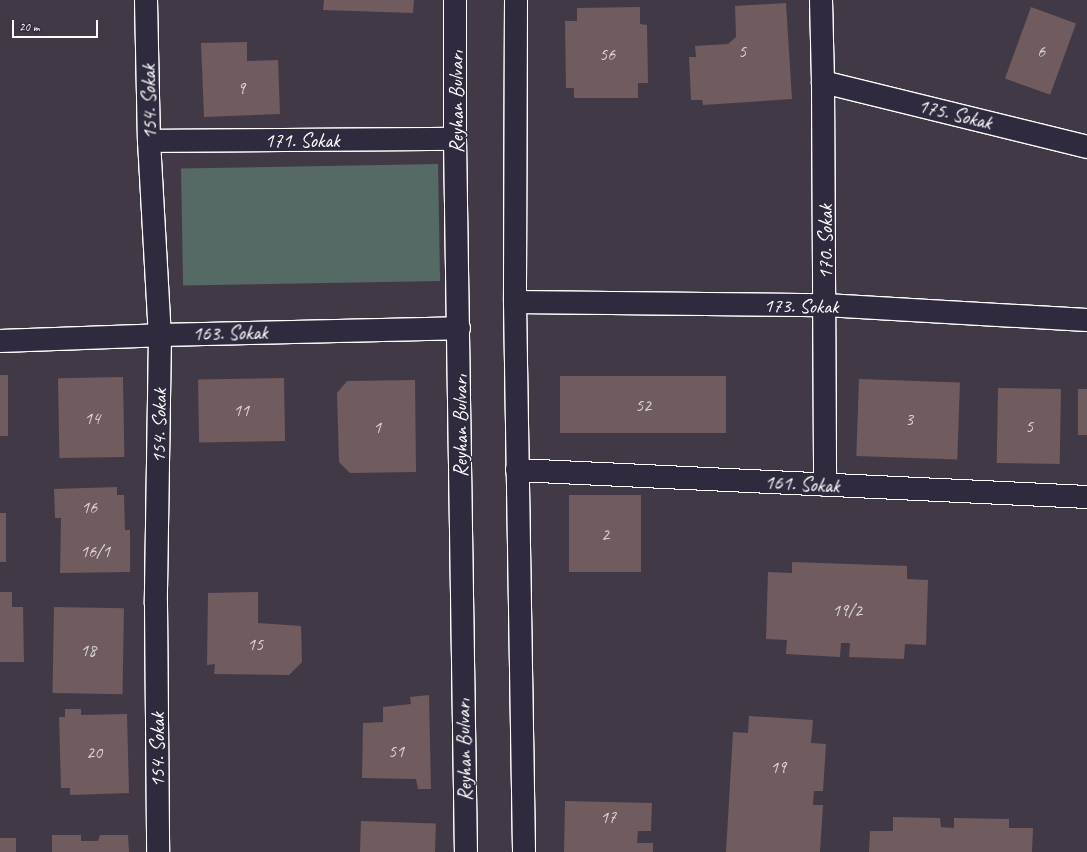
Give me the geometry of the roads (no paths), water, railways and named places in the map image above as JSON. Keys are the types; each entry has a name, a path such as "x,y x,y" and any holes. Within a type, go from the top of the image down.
{"street":[{"name":"154. Sokak","path":"146,0 149,141 160,335 156,604 158,852"},
{"name":"Reyhan Bulvarı","path":"455,0 455,139 466,852"},
{"path":"516,0 515,302 524,852"},
{"name":"170. Sokak","path":"821,0 825,305 825,485"},
{"name":"175. Sokak","path":"823,82 1087,147"},
{"name":"171. Sokak","path":"149,141 455,139"},
{"name":"173. Sokak","path":"515,302 825,305 1087,320"},
{"name":"163. Sokak","path":"0,341 160,335 459,328"},
{"name":"161. Sokak","path":"517,470 1087,497"}]}
